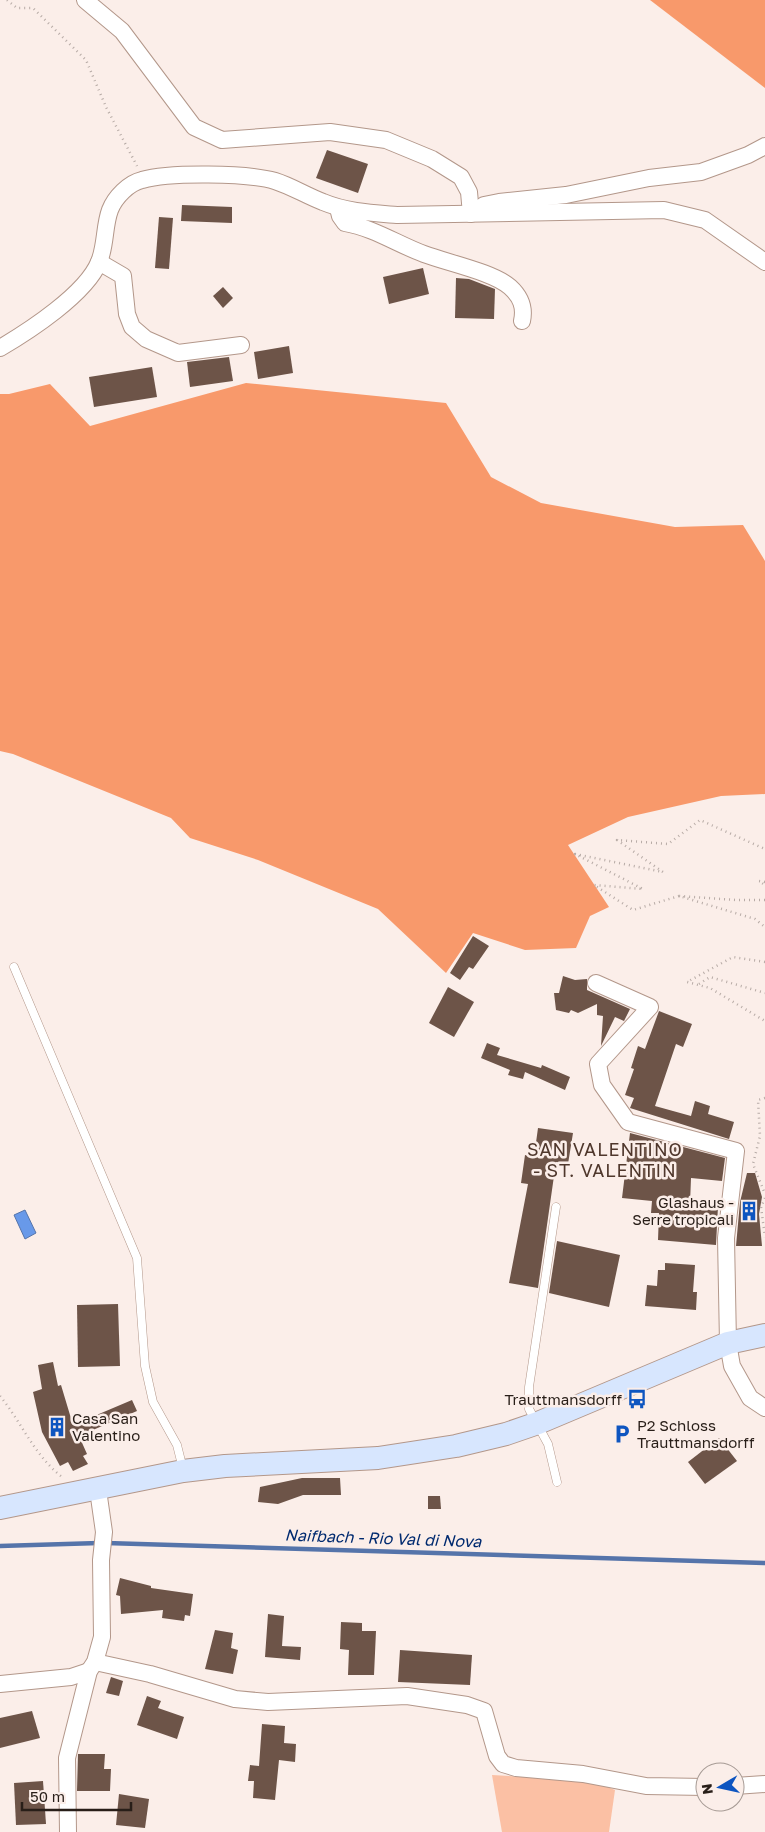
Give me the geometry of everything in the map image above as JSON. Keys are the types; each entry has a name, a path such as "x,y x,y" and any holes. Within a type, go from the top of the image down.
{"main road":[{"path":"0,1508 98,1490 183,1471 225,1466 378,1458 456,1446 506,1434 538,1423 728,1343 765,1334"}],"street":[{"path":"85,0 122,30 194,127 222,140 330,132 386,140 451,168 461,177 468,192 471,214"},
{"path":"471,214 484,205 499,202 566,195 649,178 701,172 748,155 765,146"},
{"path":"0,348 65,303 89,278 99,262 110,210 126,189 141,180 184,176 274,180 338,208 365,213 397,215 664,210 705,220 765,262"},
{"path":"338,208 340,216 345,223 364,226 423,253 502,280 520,297 524,311 522,321"},
{"path":"99,262 123,276 127,314 132,327 146,339 178,353 241,345"},
{"path":"596,983 650,1007 598,1064 602,1085 628,1122 736,1151 726,1238 728,1343 732,1366 750,1398 765,1408"},
{"path":"68,1832 67,1758 102,1636 101,1560 104,1532 98,1490"},
{"path":"0,1684 70,1678 92,1667 150,1674 235,1699 268,1702 407,1696 467,1705 484,1711 497,1756 503,1764 516,1768 583,1774 646,1786 695,1786"},
{"path":"745,1785 765,1784"}],"lane":[{"path":"14,967 137,1258 145,1366 153,1402 177,1445 183,1471"},
{"path":"556,1207 529,1387 529,1409 548,1444 557,1482"}],"path":[{"path":"7,0 17,8 33,8 86,60 106,106 137,166 141,180"},
{"path":"765,849 700,820 668,844 617,840 663,872 575,854 643,890 594,884 632,910 679,896 765,900"},
{"path":"679,896 755,918 765,927"},
{"path":"765,962 733,957 687,982 710,988 765,1021"},
{"path":"699,984 710,977 765,993"},
{"path":"765,1098 758,1100 760,1136 753,1164 765,1196 761,1207 765,1237"},
{"path":"0,1396 28,1441 52,1469 64,1478"}],"shaded area":[{"path":"650,0 765,0 765,88"},
{"path":"246,383 446,403 491,477 541,503 675,527 743,525 765,561 765,794 721,796 628,817 568,845 609,907 590,916 576,948 525,950 473,933 446,973 378,909 258,860 190,838 171,818 13,754 0,751 0,394 9,394 50,384 90,426"},
{"path":"492,1775 593,1781 615,1790 609,1832 502,1832"}],"water":[{"path":"25,1210 36,1233 25,1239 14,1215"}],"building":[{"path":"327,150 368,164 358,193 316,178"},
{"path":"182,205 232,207 232,223 181,221"},
{"path":"159,217 173,218 169,269 155,268"},
{"path":"423,268 429,294 389,304 383,277"},
{"path":"456,278 469,279 495,289 494,319 455,318"},
{"path":"223,287 233,298 223,308 213,296"},
{"path":"289,346 293,373 258,379 254,352"},
{"path":"229,357 233,381 190,387 187,362"},
{"path":"152,367 157,397 94,407 89,377"},
{"path":"473,936 489,946 473,969 469,967 460,980 450,973"},
{"path":"563,976 575,980 587,979 587,990 630,1009 624,1021 615,1017 601,1046 603,1016 597,1015 597,1004 578,1013 571,1010 569,1013 556,1010 554,993 559,993"},
{"path":"448,987 474,1002 454,1037 429,1023"},
{"path":"659,1011 692,1024 683,1047 676,1044 655,1106 691,1116 695,1101 710,1106 708,1114 734,1122 729,1139 630,1108 634,1098 625,1095 634,1069 631,1068 638,1046 645,1049"},
{"path":"487,1043 500,1048 497,1055 541,1068 542,1065 570,1077 565,1090 525,1072 523,1079 508,1075 510,1070 481,1058"},
{"path":"538,1128 573,1133 568,1164 556,1162 538,1288 509,1283 528,1184 521,1183 525,1155 534,1157"},
{"path":"630,1133 725,1158 722,1181 691,1178 690,1204 718,1206 716,1245 658,1240 659,1213 651,1213 652,1201 622,1198"},
{"name":"Glashaus - Serre tropicali","path":"747,1173 755,1173 762,1197 759,1214 762,1246 736,1246 740,1202"},
{"path":"557,1241 620,1255 609,1307 549,1293"},
{"path":"665,1263 695,1265 693,1292 697,1292 696,1310 645,1306 647,1285 657,1286 658,1270 665,1270"},
{"path":"118,1304 120,1366 78,1367 77,1305"},
{"name":"Casa San Valentino","path":"53,1362 58,1386 61,1385 73,1425 132,1400 137,1411 79,1436 87,1454 83,1456 88,1464 73,1471 68,1462 60,1466 42,1432 33,1392 42,1389 38,1365"},
{"path":"719,1438 737,1461 705,1484 688,1462"},
{"path":"302,1478 340,1478 341,1495 303,1495 278,1504 258,1502 260,1487"},
{"path":"428,1496 440,1496 441,1509 428,1509"},
{"path":"120,1578 151,1586 151,1588 193,1594 190,1616 185,1615 184,1621 162,1618 163,1610 121,1614 120,1596 116,1595"},
{"path":"268,1614 284,1616 282,1646 301,1647 300,1660 265,1657"},
{"path":"341,1622 362,1623 362,1631 376,1631 374,1675 348,1675 349,1650 340,1649"},
{"path":"215,1630 233,1633 231,1648 238,1650 233,1674 205,1669"},
{"path":"400,1650 472,1655 470,1685 398,1682"},
{"path":"111,1677 123,1681 119,1696 106,1693"},
{"path":"147,1696 161,1701 158,1708 184,1717 177,1739 137,1725"},
{"path":"32,1711 40,1738 0,1748 0,1718"},
{"path":"262,1724 285,1726 284,1743 296,1744 295,1762 279,1760 275,1800 253,1798 254,1781 248,1781 250,1765 259,1766"},
{"path":"78,1754 105,1754 104,1769 111,1769 110,1791 77,1791"},
{"path":"43,1781 46,1824 16,1825 14,1783"},
{"path":"119,1794 149,1799 145,1828 116,1825"}],"waterway":[{"name":"Naifbach - Rio Val di Nova","path":"0,1546 99,1543"},
{"name":"Naifbach - Rio Val di Nova","path":"106,1543 765,1563"}],"place":[{"name":"Glashaus - Serre tropicali","path":"749,1211"},
{"name":"Trauttmansdorff","path":"637,1399"},
{"name":"Casa San Valentino","path":"57,1427"},
{"name":"P2 Schloss Trauttmansdorff","path":"622,1434"}],"district":[{"name":"SAN VALENTINO - ST. VALENTIN","path":"605,1159"}]}
